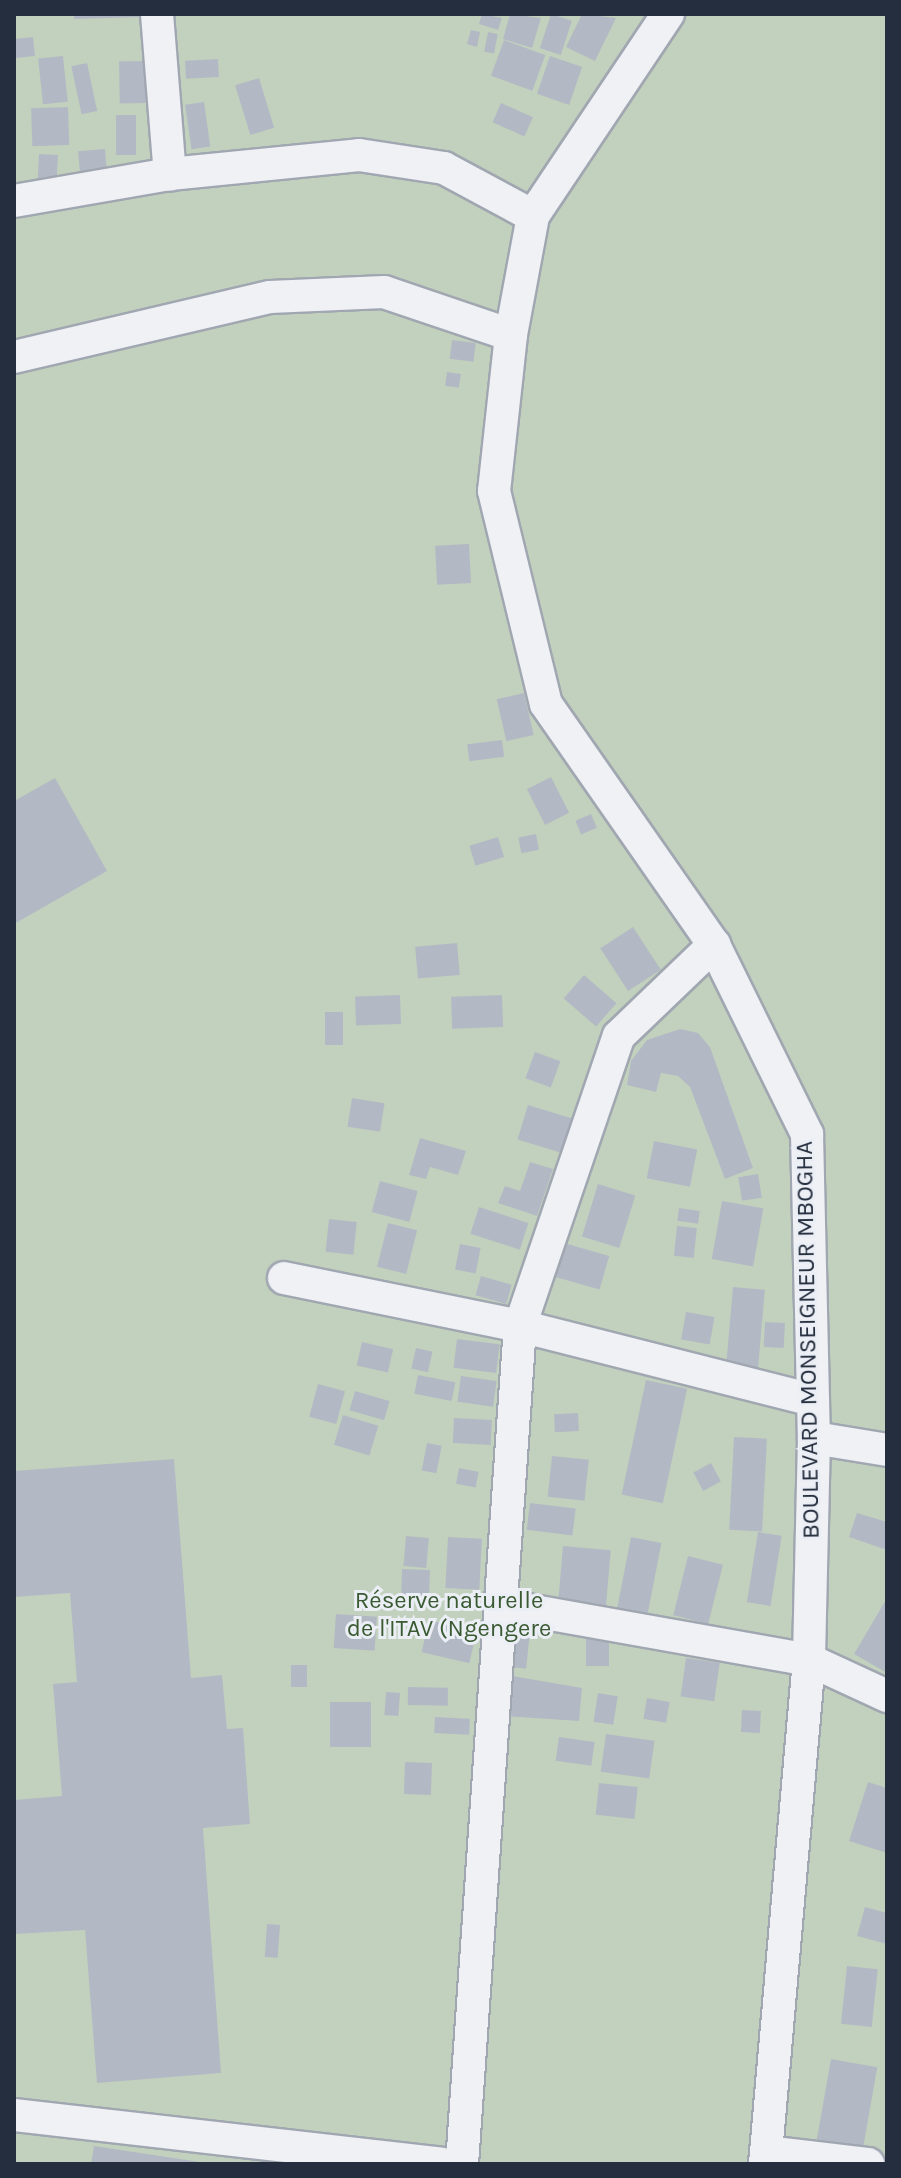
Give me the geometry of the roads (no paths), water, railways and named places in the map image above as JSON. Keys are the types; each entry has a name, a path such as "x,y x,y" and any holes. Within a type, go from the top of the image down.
{"street":[{"path":"157,14 170,174"},
{"name":"BOULEVARD MONSEIGNEUR MBOGHA","path":"668,14 533,216 511,335 494,491 546,704 714,945 807,1134 814,1438 809,1660 766,2158"},
{"path":"14,201 170,174 359,155 444,168 533,216"},
{"path":"14,357 270,297 384,292 511,335"},
{"path":"462,2164 520,1326 619,1036 714,945"},
{"path":"284,1278 520,1326 813,1400"},
{"path":"814,1438 887,1450"},
{"path":"500,1605 809,1660 887,1696"},
{"path":"14,2115 222,2143 441,2164"},
{"path":"766,2158 868,2164"}],"park label":[{"name":"Réserve naturelle de l'ITAV (Ngengere","path":"449,1615"}]}
